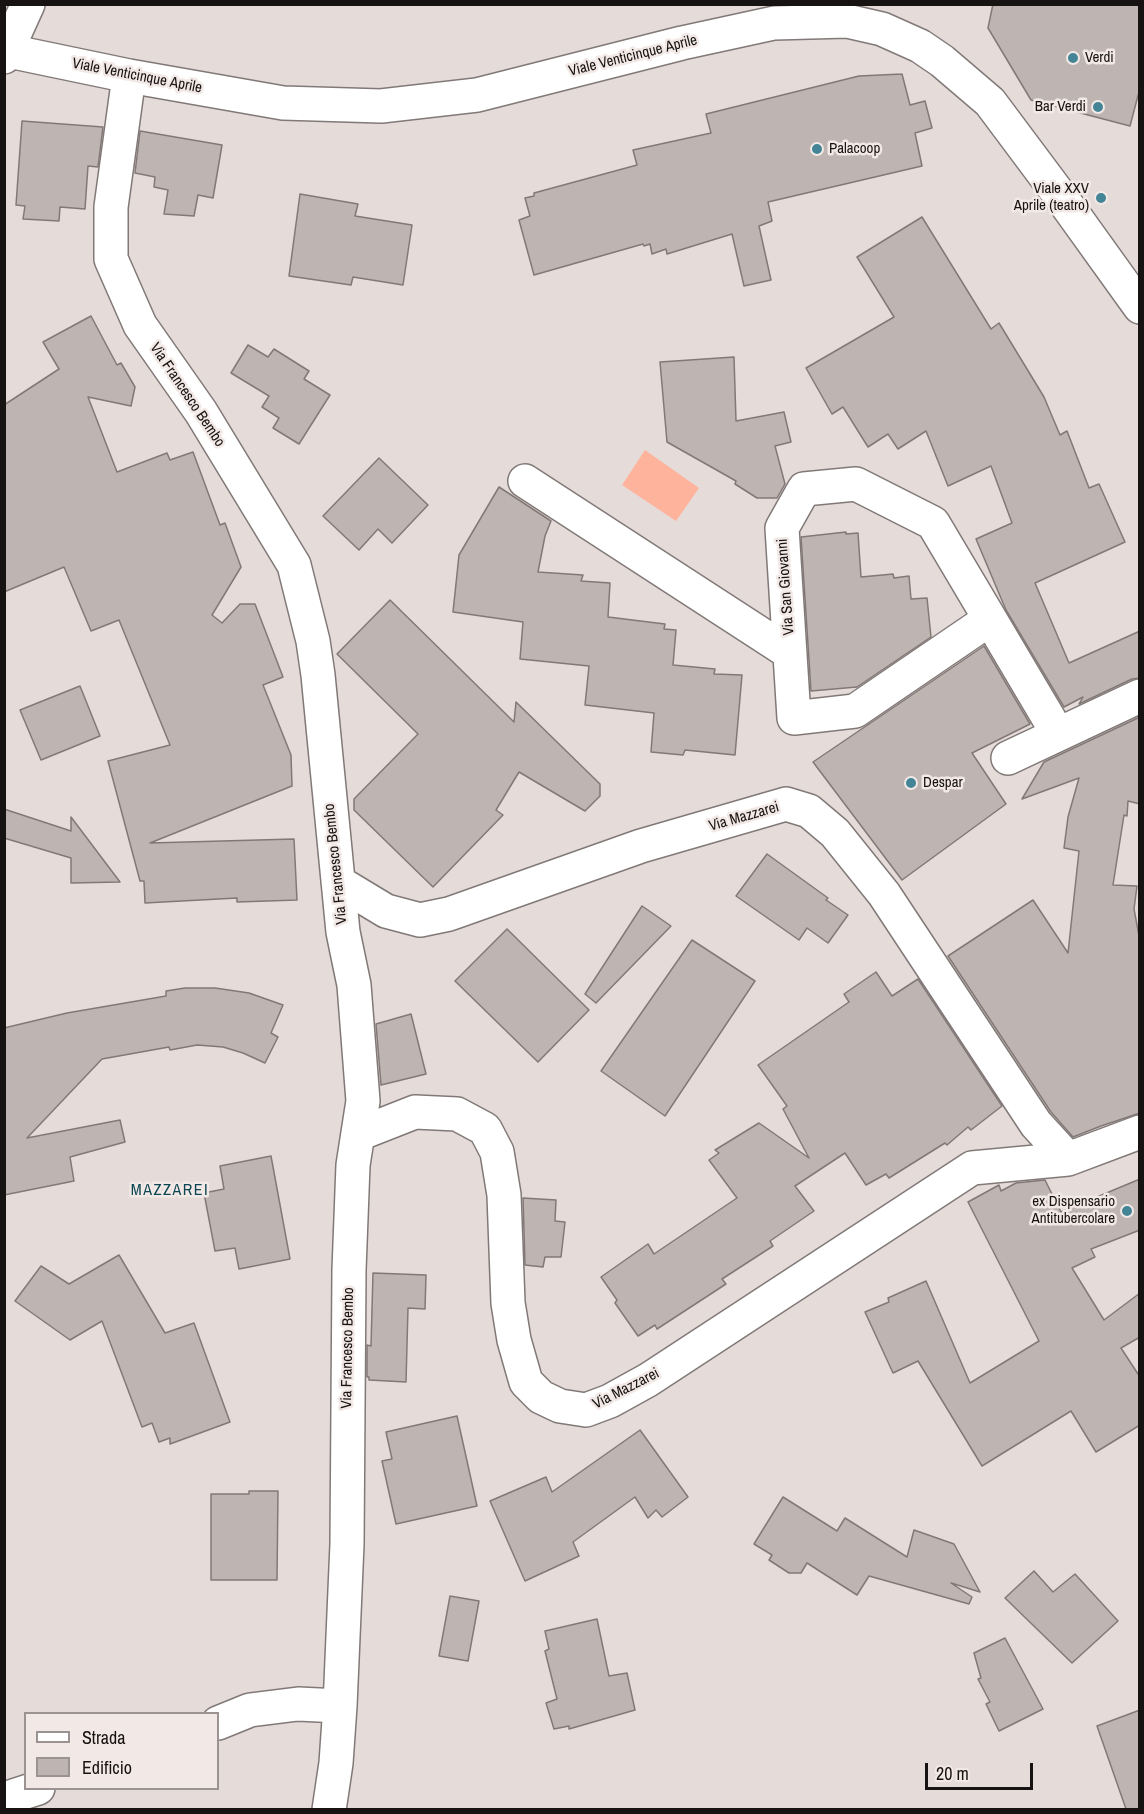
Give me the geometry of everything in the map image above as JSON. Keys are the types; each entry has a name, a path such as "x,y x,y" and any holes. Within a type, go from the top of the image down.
{"street":[{"path":"6,53 28,4"},
{"name":"Viale Venticinque Aprile","path":"6,53 283,103 381,106 477,95 682,43 774,23 847,21 882,29 920,46 942,61 990,102 1140,307"},
{"name":"Via Francesco Bembo","path":"129,76 111,207 111,259 140,325 201,412 294,565 317,664 343,932 354,985 363,1101 353,1165 349,1270 347,1544 340,1706 336,1763 329,1809"},
{"name":"Via San Giovanni","path":"525,481 790,654"},
{"name":"Via San Giovanni","path":"990,619 855,711 794,718 782,528 804,489 856,484 933,523 990,619 1058,734"},
{"path":"1008,758 1140,696"},
{"name":"Via Mazzarei","path":"338,882 386,911 420,920 449,914 641,846 786,804 809,812 835,832 884,894 1036,1124 1068,1159"},
{"name":"Via Mazzarei","path":"359,1134 415,1112 457,1114 484,1129 497,1152 504,1195 508,1303 514,1340 526,1382 541,1397 560,1406 586,1410 610,1401 648,1380 972,1168 1068,1159 1140,1132"},
{"path":"219,1723 250,1710 298,1704 340,1706"},
{"path":"4,1799 32,1790"}],"shaded area":[{"path":"645,450 699,488 676,521 622,485"}],"building":[{"name":"Verdi","path":"993,4 1140,4 1140,88 1130,126 1031,100 988,28"},
{"path":"902,74 910,105 925,101 932,128 915,133 922,166 768,202 772,221 759,226 771,280 744,286 732,234 667,254 666,249 652,254 650,244 644,246 643,244 534,275 519,220 530,216 525,198 534,196 534,193 637,165 633,150 711,133 706,114 859,76"},
{"path":"22,121 103,127 98,167 88,166 85,209 60,207 59,221 23,219 25,206 16,205"},
{"path":"140,131 222,145 213,198 198,195 194,216 164,214 168,190 154,187 155,177 135,173"},
{"path":"300,194 358,204 355,216 412,225 403,285 353,277 351,285 289,276"},
{"path":"922,217 991,329 999,323 1044,397 1060,435 1067,431 1089,488 1099,484 1125,542 1035,583 1069,663 1140,631 1140,678 1132,679 1079,704 1083,697 1064,707 1006,610 976,539 1012,523 991,466 948,486 926,431 898,449 888,434 868,447 843,407 832,414 806,368 894,317 857,257"},
{"path":"91,316 117,365 121,363 135,387 131,406 88,397 117,472 167,453 170,460 193,452 220,525 225,523 241,567 212,615 222,623 240,604 255,604 283,677 263,685 291,755 292,786 150,843 294,839 297,900 237,902 237,898 145,903 144,881 140,881 108,761 170,745 119,620 91,631 64,567 4,592 4,405 59,369 43,342"},
{"path":"248,345 268,357 274,349 309,371 304,379 330,395 299,444 273,428 279,418 262,407 269,396 231,373"},
{"path":"734,357 736,421 784,412 791,442 775,446 785,484 777,498 757,498 735,484 736,481 667,442 660,362"},
{"path":"379,458 428,505 392,543 378,529 359,550 323,516"},
{"path":"499,487 551,521 545,536 538,572 583,575 581,581 610,583 608,617 665,624 664,629 676,630 673,665 715,669 714,674 742,675 735,755 685,750 683,755 651,752 654,713 585,705 589,666 520,659 523,622 453,612 459,555"},
{"path":"846,532 846,534 858,533 861,577 893,574 894,578 909,576 911,599 927,598 931,637 857,687 811,691 801,537"},
{"path":"390,600 514,722 516,702 600,784 600,796 585,811 519,772 496,810 503,815 433,887 354,810 354,799 418,734 337,654"},
{"name":"Despar","path":"984,646 1030,724 972,753 1006,804 902,880 813,762"},
{"path":"80,686 100,736 41,760 20,710"},
{"path":"1140,717 1140,804 1128,801 1113,885 1137,886 1134,909 1140,941 1140,1113 1073,1137 1051,1112 948,956 1033,900 1068,953 1079,851 1064,848 1068,817 1079,778 1022,799 1044,762"},
{"path":"4,809 71,831 71,817 120,882 71,883 71,858 4,838"},
{"path":"767,854 848,915 828,943 807,928 799,940 736,896"},
{"path":"642,906 671,926 596,1003 585,994"},
{"path":"507,929 589,1010 538,1062 455,981"},
{"path":"692,940 755,981 665,1116 601,1071"},
{"path":"876,972 892,996 918,979 1002,1106 971,1130 968,1127 947,1145 945,1143 889,1178 886,1174 866,1185 845,1153 795,1186 814,1211 770,1241 773,1246 722,1279 726,1284 657,1329 655,1325 638,1336 615,1303 617,1300 601,1277 648,1244 654,1254 737,1198 709,1160 719,1153 715,1150 759,1123 809,1158 783,1109 787,1106 758,1065 849,1002 844,994"},
{"path":"185,988 215,988 249,993 283,1005 271,1033 278,1037 265,1063 223,1047 197,1045 170,1050 169,1047 102,1059 27,1138 120,1120 125,1142 70,1157 74,1181 4,1195 4,1028 67,1013 166,996 166,991"},
{"path":"411,1014 426,1074 381,1085 376,1024"},
{"path":"271,1156 290,1259 239,1269 235,1248 215,1251 204,1193 224,1189 220,1166"},
{"path":"1140,1179 1140,1230 1091,1249 1095,1257 1072,1268 1104,1320 1140,1293 1140,1337 1121,1348 1140,1377 1140,1425 1096,1452 1071,1411 982,1466 918,1361 893,1373 865,1312 889,1302 888,1298 926,1281 970,1383 1039,1341 968,1202 999,1185 1001,1191 1016,1183 1045,1180 1061,1212"},
{"path":"523,1198 556,1200 555,1221 565,1222 561,1257 545,1257 543,1267 525,1265"},
{"path":"119,1255 165,1333 194,1323 230,1422 170,1444 170,1438 159,1442 152,1423 142,1427 102,1321 70,1340 15,1301 41,1266 69,1284"},
{"path":"373,1273 426,1275 425,1309 408,1308 406,1382 369,1380 367,1377 367,1345 371,1346"},
{"path":"457,1416 477,1506 396,1524 382,1461 392,1459 386,1432"},
{"path":"640,1430 688,1497 662,1517 656,1510 648,1518 635,1497 573,1542 579,1556 525,1581 490,1501 546,1477 552,1492"},
{"path":"249,1491 278,1491 277,1580 211,1580 211,1494 249,1494"},
{"path":"783,1497 837,1531 845,1518 907,1557 914,1530 954,1544 980,1592 951,1583 972,1597 969,1604 869,1576 857,1595 807,1563 801,1573 789,1573 769,1560 772,1555 754,1544"},
{"path":"1034,1571 1053,1592 1075,1574 1118,1621 1072,1663 1005,1598"},
{"path":"450,1596 479,1601 468,1661 439,1656"},
{"path":"597,1619 609,1676 627,1673 635,1710 569,1729 569,1726 554,1729 546,1703 557,1699 545,1651 549,1649 545,1631"},
{"path":"1005,1638 1043,1709 999,1731 986,1704 990,1702 978,1679 981,1678 974,1653"},
{"path":"1140,1710 1140,1809 1126,1809 1097,1726"}],"place":[{"name":"Verdi","path":"1073,58"},
{"name":"Bar Verdi","path":"1098,107"},
{"name":"Palacoop","path":"817,149"},
{"name":"Viale XXV Aprile (teatro)","path":"1101,198"},
{"name":"Despar","path":"911,783"},
{"name":"ex Dispensario Antitubercolare","path":"1127,1211"}],"district":[{"name":"MAZZAREI","path":"170,1191"}]}
